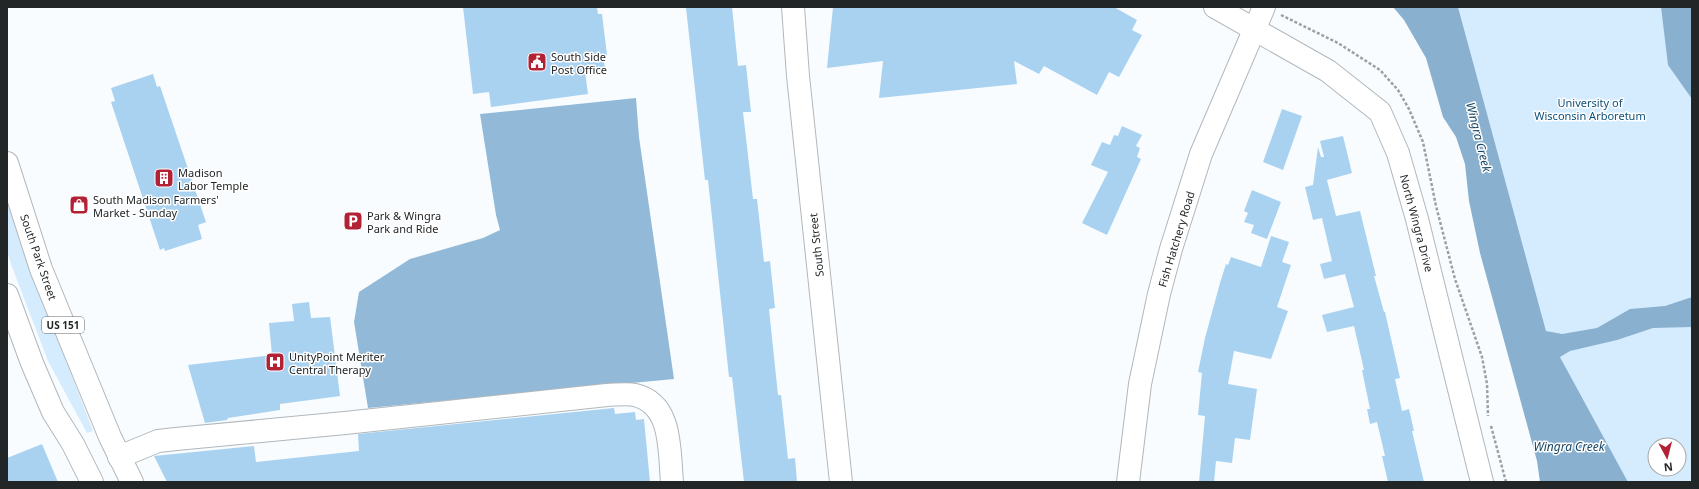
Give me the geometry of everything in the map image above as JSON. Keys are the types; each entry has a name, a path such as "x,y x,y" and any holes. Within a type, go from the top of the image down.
{"street":[{"name":"South Street","path":"793,7 798,76 841,482"},
{"name":"North Wingra Drive","path":"1214,7 1328,71 1380,112 1398,154 1417,219 1482,482"},
{"name":"Fish Hatchery Road","path":"1128,482 1140,384 1159,294 1171,249 1201,154 1264,7"},
{"name":"South Park Street","path":"7,163 41,269 77,360 119,457 132,482"},
{"path":"7,295 32,363 53,412 73,444 92,482"},
{"path":"119,457 158,441 607,395 634,394 649,401 657,407 663,417 666,429 672,482"}],"path":[{"path":"1287,18 1291,20 1290,24"}],"green space":[{"name":"University of Wisconsin Arboretum","path":"1458,7 1692,7 1692,482 1628,482 1546,331"},
{"path":"7,199 26,257 93,431 87,433 48,361 12,267 7,251"}],"shaded area":[{"path":"636,98 639,137 674,379 368,408 354,322 359,292 410,259 483,238 500,230 496,215 480,114"}],"water":[{"name":"Wingra Creek","path":"1393,7 1458,7 1546,331 1562,334 1597,328 1630,309 1665,306 1692,297 1692,327 1653,328 1617,340 1570,351 1560,357 1628,482 1540,482 1537,461 1480,253 1469,201 1465,164 1456,137 1443,117 1426,58 1404,20"},
{"path":"1661,7 1692,7 1692,99 1668,65"}],"building":[{"name":"South Side Post Office","path":"463,7 597,7 598,14 602,14 607,55 603,56 605,68 585,71 588,94 491,107 489,92 473,94"},
{"path":"732,7 738,66 746,65 751,112 743,112 753,199 757,199 764,262 770,261 775,308 769,309 778,395 781,395 788,459 795,458 797,482 744,482 732,377 729,377 708,180 705,180 686,8"},
{"path":"833,7 1114,7 1137,20 1132,30 1142,35 1119,77 1109,72 1097,95 1044,66 1039,74 1014,61 1017,84 879,98 883,61 827,68"},
{"name":"Madison Labor Temple","path":"153,74 157,87 160,86 206,222 198,225 202,239 165,251 164,248 160,250 111,102 115,101 111,88"},
{"path":"1282,109 1302,116 1283,170 1263,162"},
{"path":"1122,126 1142,135 1136,146 1140,148 1137,157 1141,159 1107,235 1082,223 1108,172 1091,165 1102,142 1110,145 1114,135 1118,136"},
{"path":"1343,136 1352,173 1327,180 1336,216 1360,211 1376,276 1374,276 1385,312 1400,378 1395,379 1402,411 1409,409 1414,431 1412,431 1424,482 1388,482 1382,456 1385,456 1377,422 1370,424 1367,409 1370,409 1362,370 1364,370 1354,326 1327,332 1322,315 1354,307 1345,274 1324,279 1320,264 1332,261 1322,218 1313,220 1305,187 1313,185 1318,147 1321,157 1324,157 1320,141"},
{"path":"1252,190 1281,202 1267,239 1251,233 1254,225 1244,222 1248,213 1244,211"},
{"path":"1271,236 1289,242 1282,262 1291,265 1277,307 1288,311 1271,359 1234,351 1228,384 1257,389 1250,440 1235,438 1232,463 1216,461 1214,482 1199,482 1205,416 1198,415 1202,373 1198,372 1205,338 1220,283 1226,264 1228,265 1231,257 1261,267"},
{"name":"UnityPoint Meriter Central Therapy","path":"309,302 311,318 330,317 340,396 280,404 280,410 205,423 188,365 272,355 269,323 294,321 292,304"},
{"path":"614,408 615,414 635,412 636,420 644,419 650,482 167,482 154,456 254,446 256,462 359,451 358,434"},
{"path":"42,444 58,482 7,482 7,458"}],"place":[{"name":"South Side Post Office","path":"537,62"},
{"name":"Madison Labor Temple","path":"164,178"},
{"name":"South Madison Farmers' Market - Sunday","path":"79,205"},
{"name":"Park & Wingra Park and Ride","path":"353,221"},
{"name":"UnityPoint Meriter Central Therapy","path":"275,362"}]}
